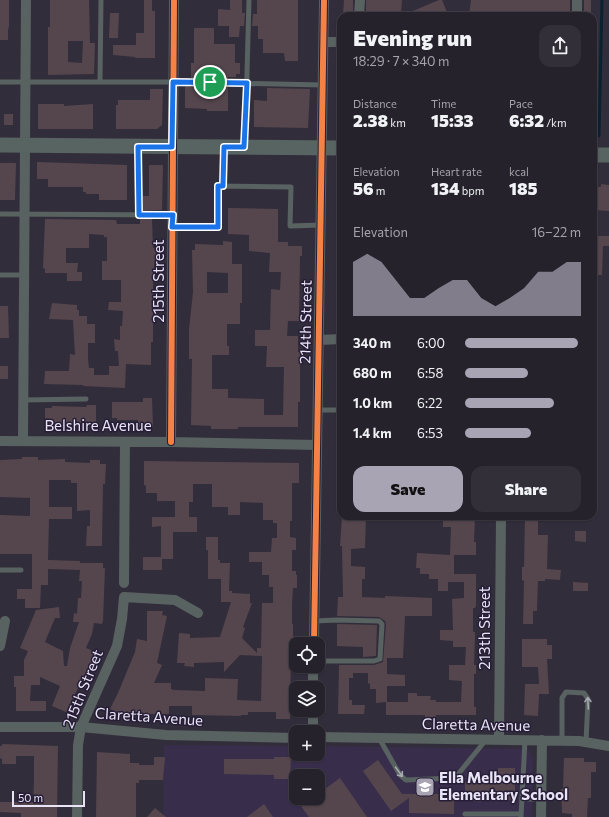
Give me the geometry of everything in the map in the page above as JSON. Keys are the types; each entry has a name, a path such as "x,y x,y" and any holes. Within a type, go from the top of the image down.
{"main road":[{"path":"0,145 337,148"},
{"path":"597,155 609,155"}],"street":[{"path":"23,441 26,0"},
{"name":"215th Street","path":"171,442 174,0"},
{"name":"214th Street","path":"314,637 324,0"},
{"path":"359,12 360,0"},
{"path":"577,0 577,12"},
{"path":"324,42 337,42"},
{"path":"319,340 337,339"},
{"name":"Belshire Avenue","path":"0,441 317,445"},
{"path":"124,583 125,442"},
{"name":"213th Street","path":"499,740 501,520"},
{"name":"215th Street","path":"77,817 78,745 81,727 117,646 124,597 175,600 198,613"},
{"path":"0,646 5,621"},
{"name":"Claretta Avenue","path":"0,727 81,727 166,735 289,738"},
{"name":"Claretta Avenue","path":"325,737 562,740 609,746"},
{"path":"541,817 542,740"}],"lane":[{"path":"100,0 100,81"},
{"path":"244,147 249,0"},
{"path":"0,82 100,81 323,85"},
{"path":"138,147 139,215"},
{"path":"223,186 224,147"},
{"path":"172,227 218,227 218,186 291,187 290,226 321,225"},
{"path":"0,214 173,215"},
{"path":"0,275 24,275"},
{"path":"24,400 86,400"},
{"path":"318,410 337,410"},
{"path":"0,570 21,570"},
{"path":"314,621 379,621 382,624 380,659 374,661 325,661"},
{"path":"562,740 562,698 566,692 584,693 588,699 586,742"},
{"path":"379,738 400,775 406,780 455,778 486,740"},
{"path":"465,814 521,816 525,740"},
{"path":"522,799 541,799"}],"shaded area":[{"name":"Ella Melbourne Elementary School","path":"164,745 289,746 289,761 325,761 325,746 528,749 533,759 532,817 163,817"}],"building":[{"path":"0,0 9,0 8,40 0,40"},
{"path":"50,0 89,0 90,43 95,43 94,74 48,75 48,27 50,27","holes":["68,41 83,41 82,63 68,62"]},
{"path":"144,0 152,0 152,11 155,11 155,58 135,58 113,55 113,45 136,45 136,33 144,33"},
{"path":"230,0 242,0 242,13 245,13 244,26 240,26 239,37 229,37 229,26 218,26 218,9 230,10"},
{"path":"257,0 298,0 298,61 285,61 284,53 263,53 263,39 258,39 258,26 252,26 253,14 257,14"},
{"path":"344,0 353,0 353,12 343,12"},
{"path":"366,0 402,0 401,12 366,12"},
{"path":"442,0 447,12 410,12"},
{"path":"471,0 570,0 570,12 470,12"},
{"path":"584,0 591,0 591,12 584,12"},
{"path":"110,13 119,13 118,38 109,38"},
{"path":"194,28 214,28 214,44 235,44 235,63 240,63 240,74 236,74 236,77 228,77 228,79 191,78 191,63 194,63"},
{"path":"185,86 228,87 228,111 207,111 207,109 185,108"},
{"path":"267,88 310,89 308,128 254,127 254,100 267,101"},
{"path":"150,89 163,89 162,125 157,129 116,129 116,105 118,105 118,100 150,100"},
{"path":"38,104 64,104 64,106 93,104 93,129 38,129"},
{"path":"4,114 13,114 13,125 4,125"},
{"path":"37,162 127,165 127,200 99,200 99,194 86,194 86,192 83,192 83,187 48,187 48,179 37,179"},
{"path":"0,163 16,163 15,200 0,200"},
{"path":"150,165 163,165 162,210 143,211 143,196 149,196"},
{"path":"601,184 609,185 609,211 597,210 597,187 601,187"},
{"path":"228,208 278,209 278,242 288,242 288,246 302,246 302,256 300,256 299,321 288,321 287,336 298,336 298,352 300,352 300,402 298,402 298,427 238,427 238,429 211,429 211,426 191,425 192,359 189,359 189,329 193,292 192,250 195,250 195,244 223,245 223,241 232,242 232,264 242,264 242,303 240,303 240,324 227,324 227,346 229,346 229,355 212,355 212,389 228,389 228,398 264,399 264,415 283,415 284,367 266,367 267,346 255,346 255,330 270,330 271,289 280,290 281,272 269,272 270,253 249,251 249,235 228,234","holes":["207,272 228,273 228,293 207,293"]},
{"path":"45,219 116,220 117,224 140,224 140,219 152,219 153,248 158,248 158,258 155,258 153,272 153,342 151,342 151,365 126,364 125,388 44,384 45,371 69,371 70,354 75,355 73,320 49,319 52,303 77,305 79,316 87,316 87,324 95,324 95,343 88,343 89,368 94,368 94,375 109,375 109,366 119,366 118,351 115,351 114,339 120,340 120,326 122,326 123,311 108,310 109,302 121,302 121,280 102,280 102,261 107,261 107,237 104,237 104,235 89,234 89,248 66,248 66,263 78,263 77,272 82,272 82,281 67,281 67,273 45,273 45,269 43,268"},
{"path":"597,236 609,236 609,246 603,246 602,275 597,275"},
{"path":"0,306 8,306 9,338 0,338"},
{"path":"0,366 8,366 8,379 0,379"},
{"path":"143,398 152,398 153,427 138,427 138,420 117,420 117,418 112,418 112,402 143,402"},
{"path":"87,405 96,405 96,425 86,425 86,427 45,424 45,408 52,408 52,406 86,407"},
{"path":"22,457 38,457 38,460 65,459 65,462 90,463 90,460 100,460 100,464 106,464 105,484 103,484 102,546 86,546 87,526 90,526 90,510 77,511 77,483 71,483 71,480 49,480 49,507 72,507 72,519 49,519 48,560 80,561 80,563 103,563 103,568 105,568 103,621 102,624 94,623 92,634 86,648 96,652 66,712 52,706 60,686 40,677 40,685 31,685 30,701 46,701 46,711 16,711 16,687 14,687 14,676 24,676 24,660 28,651 20,648 36,610 59,607 60,618 55,618 45,642 63,651 64,666 67,666 70,648 79,622 73,622 74,613 77,614 78,598 81,598 82,581 79,581 80,570 48,569 48,585 41,585 40,608 25,608 25,599 17,599 17,589 32,589 32,554 0,554 0,515 30,516 30,498 0,497 0,460 22,459"},
{"path":"144,461 299,463 299,483 292,483 292,521 290,521 290,537 296,538 296,550 292,550 292,571 296,571 297,588 293,588 292,604 292,624 294,637 289,637 289,673 291,673 291,681 289,681 290,719 276,719 276,712 248,712 248,715 241,716 192,715 192,706 169,706 169,714 148,714 148,717 128,717 110,709 135,652 137,639 147,641 147,611 163,611 162,615 167,616 157,663 162,665 154,683 171,683 171,689 174,690 205,691 205,678 238,679 237,700 261,701 262,656 240,655 224,672 224,662 194,663 194,667 184,666 185,663 177,663 179,633 190,634 190,638 220,637 231,602 221,602 221,579 208,579 208,550 206,550 206,537 218,537 218,560 220,560 220,563 230,563 229,591 232,591 232,593 250,594 250,603 252,603 243,627 245,628 242,638 257,653 257,648 261,648 262,603 273,603 273,587 269,587 269,575 262,575 262,562 249,562 249,552 271,552 272,538 277,538 277,523 273,523 273,520 263,520 263,503 240,502 240,515 228,515 228,507 212,507 212,484 193,484 193,502 189,502 189,517 197,517 197,532 173,532 173,559 162,559 162,570 143,570 143,557 161,557 161,526 152,527 152,517 175,517 175,501 157,501 157,493 146,493 146,486 144,485"},
{"path":"342,520 366,520 365,548 351,549 351,566 365,567 365,579 362,579 362,597 385,598 385,596 432,598 432,616 405,616 403,658 387,658 387,674 405,675 405,686 387,686 387,702 408,702 408,693 417,693 417,696 431,696 430,700 436,700 436,702 461,702 462,681 449,680 449,665 465,665 466,647 453,647 453,641 440,640 440,630 453,630 452,599 464,598 464,582 448,582 448,591 438,591 438,579 429,579 429,574 420,574 420,568 416,568 417,553 450,555 451,527 443,527 443,520 475,520 474,542 476,542 476,555 454,555 454,574 476,574 476,606 473,608 473,632 475,632 474,665 476,665 476,674 474,674 474,707 476,707 476,715 436,715 436,717 425,717 425,715 386,715 386,702 376,703 376,689 370,689 370,683 368,684 368,673 353,673 353,678 349,678 349,700 352,700 352,705 365,705 364,714 338,714 339,665 374,665 383,662 386,624 385,621 379,617 337,616 338,597 343,597 342,546 340,546"},
{"path":"525,520 538,520 538,535 548,535 547,569 561,570 560,580 545,579 545,581 538,581 537,611 533,611 533,624 523,624 524,581 522,580 522,567 524,567"},
{"path":"575,531 586,531 586,542 575,541"},
{"path":"573,582 588,583 588,591 573,591"},
{"path":"337,624 377,625 376,656 363,657 363,647 337,646"},
{"path":"522,639 547,639 547,645 552,645 552,659 547,659 549,694 539,694 538,716 524,715 525,684 539,684 538,667 522,667"},
{"path":"2,744 58,746 57,817 21,817 21,813 0,812 0,802 33,802 34,782 34,756 16,756 16,764 2,764 2,759 0,758 0,746 2,746"},
{"path":"97,752 130,754 130,763 139,763 139,765 154,765 154,757 165,757 163,780 139,780 139,783 136,783 136,817 96,817"},
{"path":"274,757 289,757 289,761 291,761 289,779 274,779 274,775 224,774 224,759 274,759"},
{"path":"564,758 584,758 584,762 596,762 596,772 591,772 591,798 588,798 587,817 572,817 572,814 562,813 561,789 563,789"},
{"path":"378,760 402,794 454,794 454,814 409,813 409,798 391,811 363,771"},
{"path":"498,768 515,768 515,800 481,800 481,802 465,800 465,782 471,782 471,777 498,776"},
{"path":"340,778 367,817 309,817 301,806 325,805 325,789"},
{"path":"264,804 273,817 247,817"},
{"path":"155,808 166,817 147,817"}],"waterway":[{"path":"599,136 602,0"}],"cycle path":[{"path":"171,442 174,0"},
{"path":"314,637 324,0"}],"place":[{"name":"Ella Melbourne Elementary School","path":"425,787"}],"route":[{"path":"173,82 210,82 247,83 244,147 224,147 223,186 218,186 218,227 172,227 173,215 139,215 138,147 172,147 173,82"}]}
